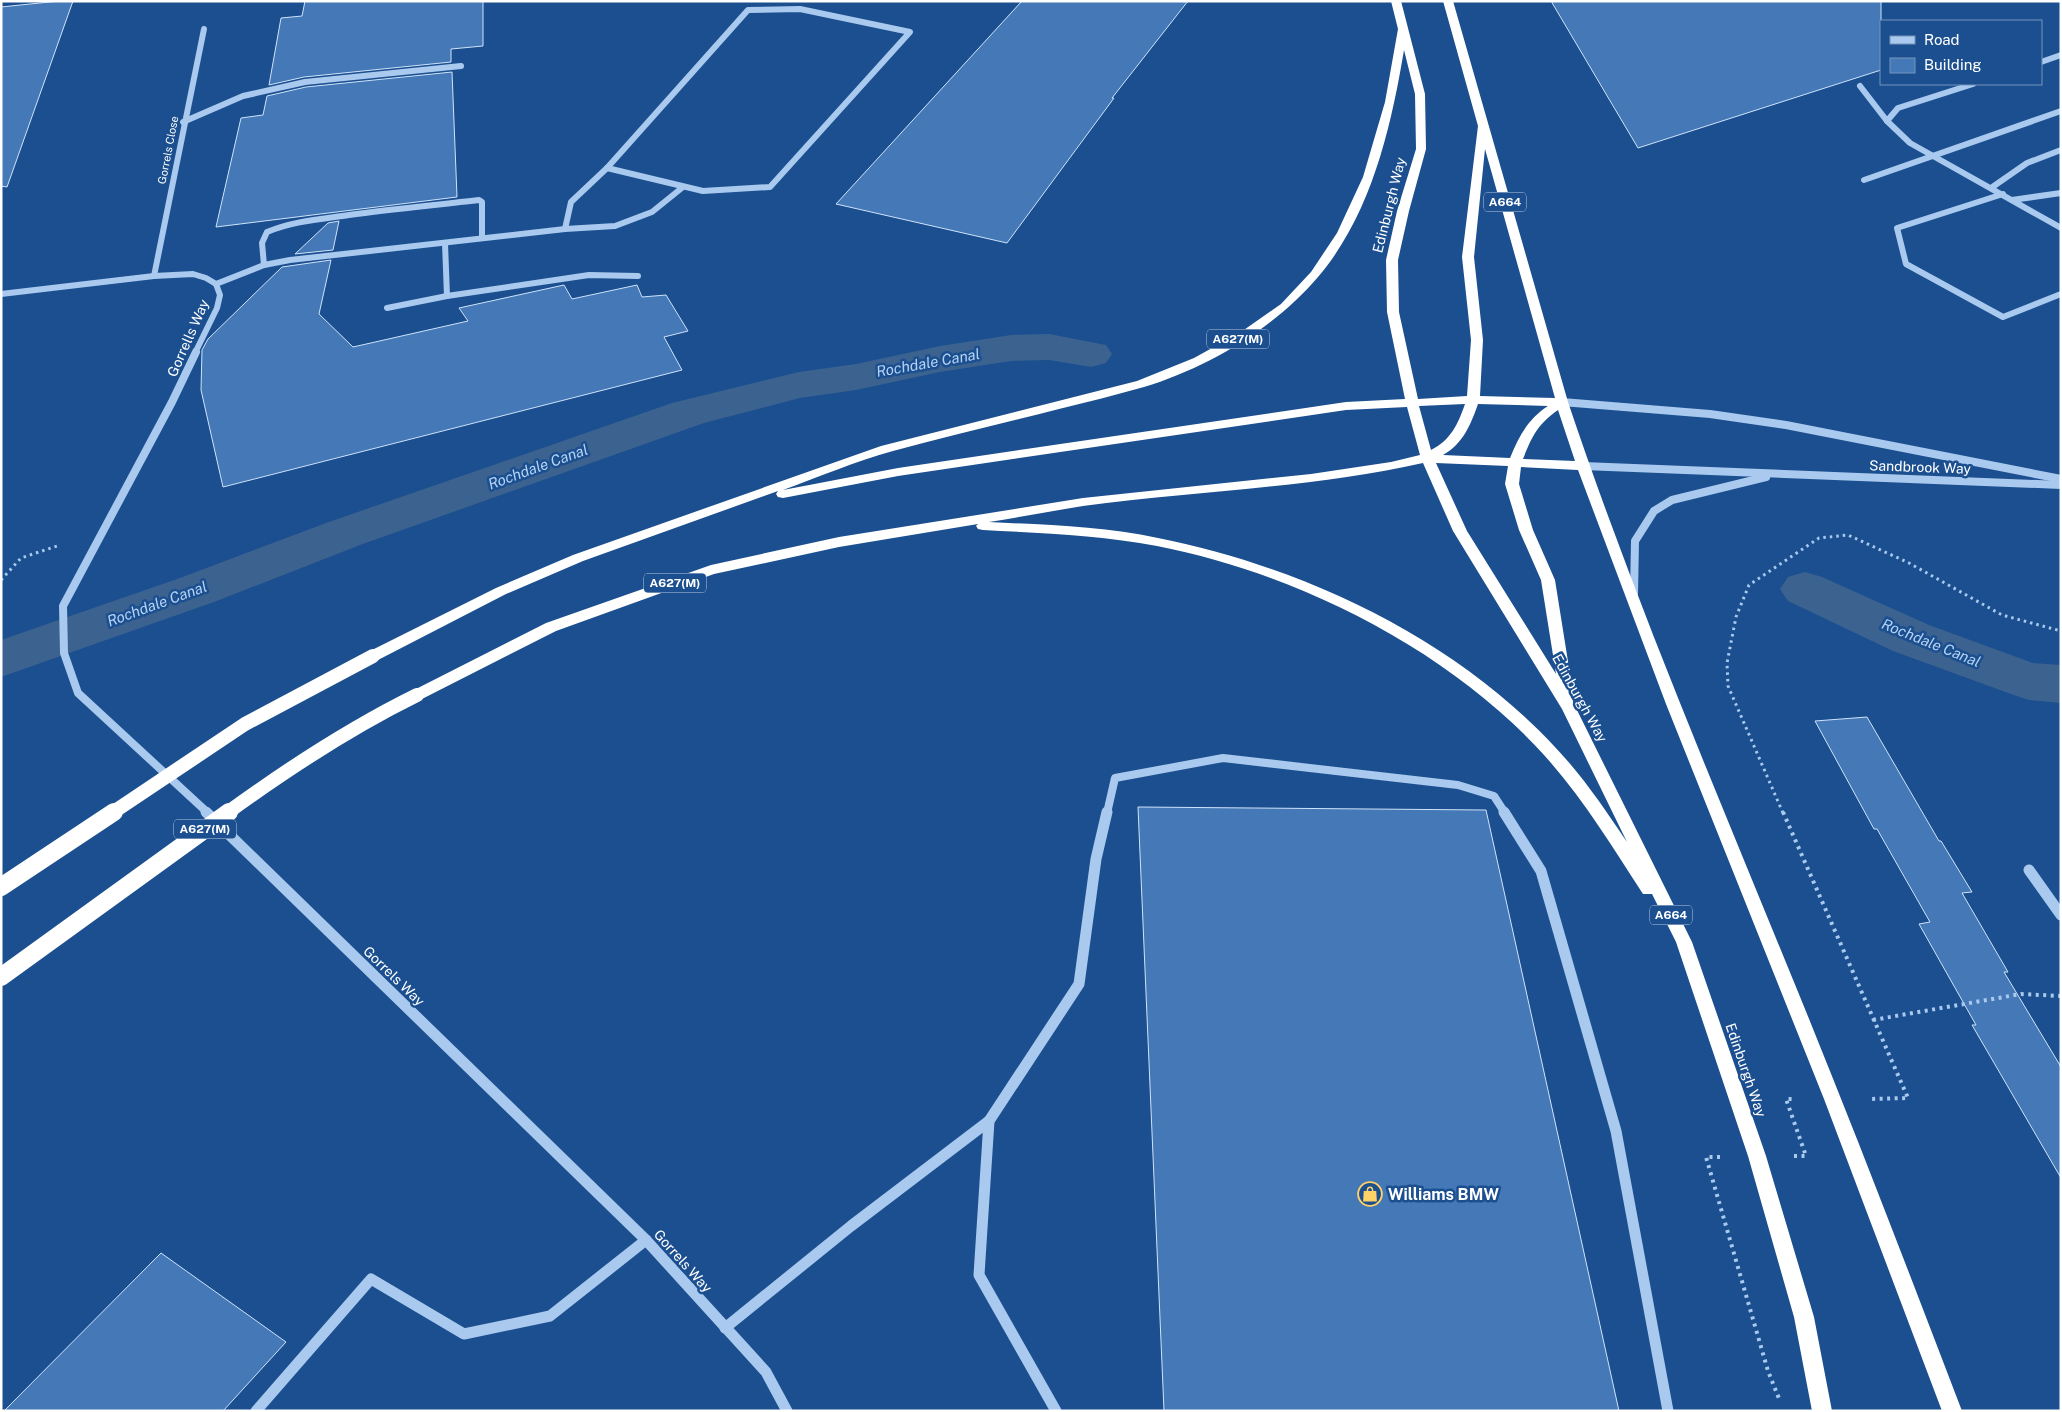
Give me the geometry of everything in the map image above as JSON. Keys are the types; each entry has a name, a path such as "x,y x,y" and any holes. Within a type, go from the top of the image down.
{"highway":[{"name":"Edinburgh Way","path":"1396,1 1420,94 1421,149 1403,211 1392,260 1393,312 1412,402 1427,458 1460,531 1569,708 1684,942 1757,1156 1802,1308 1822,1411"},
{"name":"A664","path":"1448,1 1562,402 1583,466 1673,704 1833,1099 1952,1411"},
{"name":"A627(M)","path":"1,887 245,724 373,656 518,584 605,548 886,449 1141,384 1198,361 1246,335 1285,306 1314,274 1343,233 1368,177 1387,112 1403,24"},
{"path":"1427,458 1444,449 1458,436 1466,422 1473,400 1477,340 1468,257 1482,121"},
{"path":"1412,402 1473,400 1562,402"},
{"name":"A627(M)","path":"737,502 898,472 1336,407 1412,402"},
{"name":"A664","path":"1562,402 1541,416 1526,435 1515,463 1512,484 1526,530 1548,580 1569,708"},
{"name":"A627(M)","path":"1,977 252,795 381,713 551,627 711,570 839,542 1083,502 1311,478 1391,466 1427,458"},
{"path":"1427,458 1583,466"},
{"name":"A627(M)","path":"951,525 1055,529 1157,542 1250,566 1319,592 1426,648 1532,733 1584,791 1684,942"}],"street":[{"path":"565,229 571,202 607,168 748,10 800,9 910,32 770,187 703,191 607,168"},
{"name":"Gorrels Close","path":"154,276 204,29"},
{"path":"2042,62 2061,55"},
{"path":"184,122 243,96 305,82 461,66"},
{"path":"1886,121 1898,108 1970,85"},
{"path":"1860,86 1886,121 1910,143 2061,228"},
{"path":"1864,180 2061,111"},
{"path":"1991,188 2028,163 2061,150"},
{"path":"216,284 264,266 290,260 565,229 615,226 652,212 683,187"},
{"path":"2012,200 2061,193"},
{"path":"2003,194 1897,228 1906,264 2003,317 2061,294"},
{"path":"264,266 262,238 268,231 282,225 319,219 479,200 482,202 482,238"},
{"path":"446,243 447,296"},
{"name":"Gorrells Way","path":"1,294 154,276 193,274 206,278 216,284 220,296 217,308 172,402 98,540"},
{"path":"387,308 447,296 589,275 638,276"},
{"path":"1562,402 1710,414 1786,425 2061,479"},
{"name":"Sandbrook Way","path":"1583,466 2061,485"},
{"name":"Sandbrook Way","path":"1633,599 1635,541 1654,511 1672,500 1779,474"},
{"name":"Gorrels Way","path":"98,540 63,606 64,652 78,693 188,794 646,1240 766,1372 787,1411"},
{"path":"725,1328 851,1226 989,1121 1079,984 1096,859 1115,778 1223,758 1458,785 1494,796 1541,871 1616,1131 1668,1411"},
{"path":"2029,870 2061,915"},
{"path":"989,1121 979,1275 1056,1411"},
{"path":"256,1411 371,1279 464,1334 550,1316 646,1240"}],"path":[{"path":"1908,1098 1728,686 1727,663 1736,617 1749,585 1819,538 1848,535 1909,563 2002,615 2061,631"},
{"path":"1,580 21,558 52,546 98,540"},
{"path":"1873,1020 2021,994 2061,996"},
{"path":"1706,1157 1768,1371 1781,1403"}],"building":[{"path":"73,1 7,187 1,186 1,7"},
{"path":"305,1 483,1 483,46 451,49 451,62 304,77 269,85 281,18 302,16"},
{"path":"1022,1 1188,1 1112,98 1114,98 1007,243 836,204"},
{"path":"1551,1 1881,1 1880,70 1638,148"},
{"path":"452,72 457,197 216,227 241,118 263,115 267,96 306,87"},
{"path":"339,221 333,250 295,254 328,223"},
{"path":"331,260 319,314 353,347 468,321 459,308 564,285 572,299 637,285 642,297 666,295 688,331 664,337 682,370 223,487 201,390 202,350 208,339 282,267"},
{"path":"1867,717 1939,841 1941,841 1972,892 1962,893 2008,972 2004,972 2061,1067 2061,1178 1972,1025 1976,1025 1919,924 1930,922 1877,829 1874,829 1815,721"},
{"path":"1138,807 1486,810 1619,1411 1164,1411"},
{"path":"161,1253 286,1342 223,1411 4,1411"}],"waterway":[{"name":"Rochdale Canal","path":"1,659 197,590 343,534 688,413 799,385 856,377 940,359 1011,348 1049,347 1091,354"},
{"name":"Rochdale Canal","path":"1805,589 1911,638 2029,681 2061,684"}],"place":[{"name":"Williams BMW","path":"1370,1194"}]}
